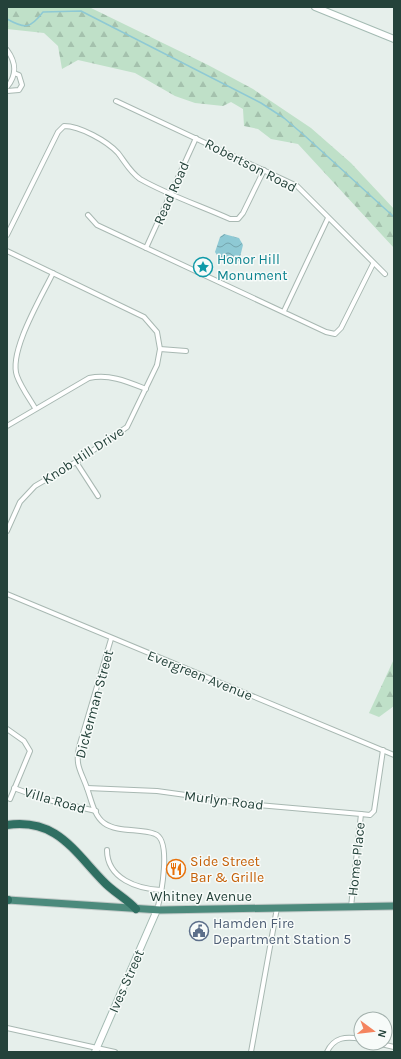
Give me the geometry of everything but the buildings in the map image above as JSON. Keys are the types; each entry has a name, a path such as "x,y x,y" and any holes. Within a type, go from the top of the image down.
{"highway":[{"path":"7,825 34,826 59,835 76,850 107,885 136,908"},
{"name":"Whitney Avenue","path":"7,900 157,910 394,906"}],"main road":[{"path":"315,7 394,39"},
{"name":"Ives Street","path":"96,1050 157,910"}],"street":[{"path":"7,50 14,60 14,73 7,87"},
{"path":"7,91 19,90 22,85 19,75 14,73"},
{"name":"Robertson Road","path":"116,102 297,186 373,264 385,274"},
{"path":"7,235 58,132 64,126 73,126 106,143 118,153 127,167 139,178 230,219 238,219 264,170"},
{"name":"Read Road","path":"146,248 196,138"},
{"path":"88,215 97,225 284,311 326,332 335,334 341,328 373,264"},
{"path":"284,311 328,218"},
{"name":"Knob Hill Drive","path":"7,251 144,317 157,332 160,349 157,365 127,427 76,462 35,486 20,502 7,531"},
{"path":"35,408 17,375 15,362 18,347 53,273"},
{"path":"160,349 186,351"},
{"path":"7,426 35,408 89,378 103,375 119,378 146,389"},
{"path":"76,462 98,496"},
{"name":"Evergreen Avenue","path":"7,594 111,639 394,755"},
{"name":"Dickerman Street","path":"111,639 78,756 78,768 101,820 108,825 152,833 160,837 163,846 162,890 157,910"},
{"path":"7,729 24,741 30,751 10,799"},
{"name":"Home Place","path":"351,907 361,814 370,815 374,812 383,750"},
{"name":"Villa Road","path":"14,788 44,799 96,811"},
{"name":"Murlyn Road","path":"87,788 156,791 258,805 361,814"},
{"path":"107,850 109,864 122,878 141,888 162,890"},
{"path":"251,1052 277,908"},
{"path":"7,1028 96,1050 115,1052"},
{"path":"327,1052 331,1044 338,1039 353,1038"}],"green space":[{"path":"7,7 89,7 208,65 253,89 311,128 351,163 394,209 394,248 298,144 271,139 258,129 244,126 243,109 231,102 223,106 195,103 175,96 135,73 78,60 62,69 58,46 44,33 7,29"},
{"path":"394,659 394,706 379,717 369,713"}],"water":[{"path":"224,234 239,238 243,245 239,261 225,261 215,252 220,237"}],"waterway":[{"path":"7,19 18,25 27,26 34,22 43,12 81,11 261,103 284,118 394,217"}],"place":[{"name":"Honor Hill Monument","path":"203,267"},
{"name":"Side Street Bar & Grille","path":"176,869"},
{"name":"Hamden Fire Department Station 5","path":"199,931"}]}
